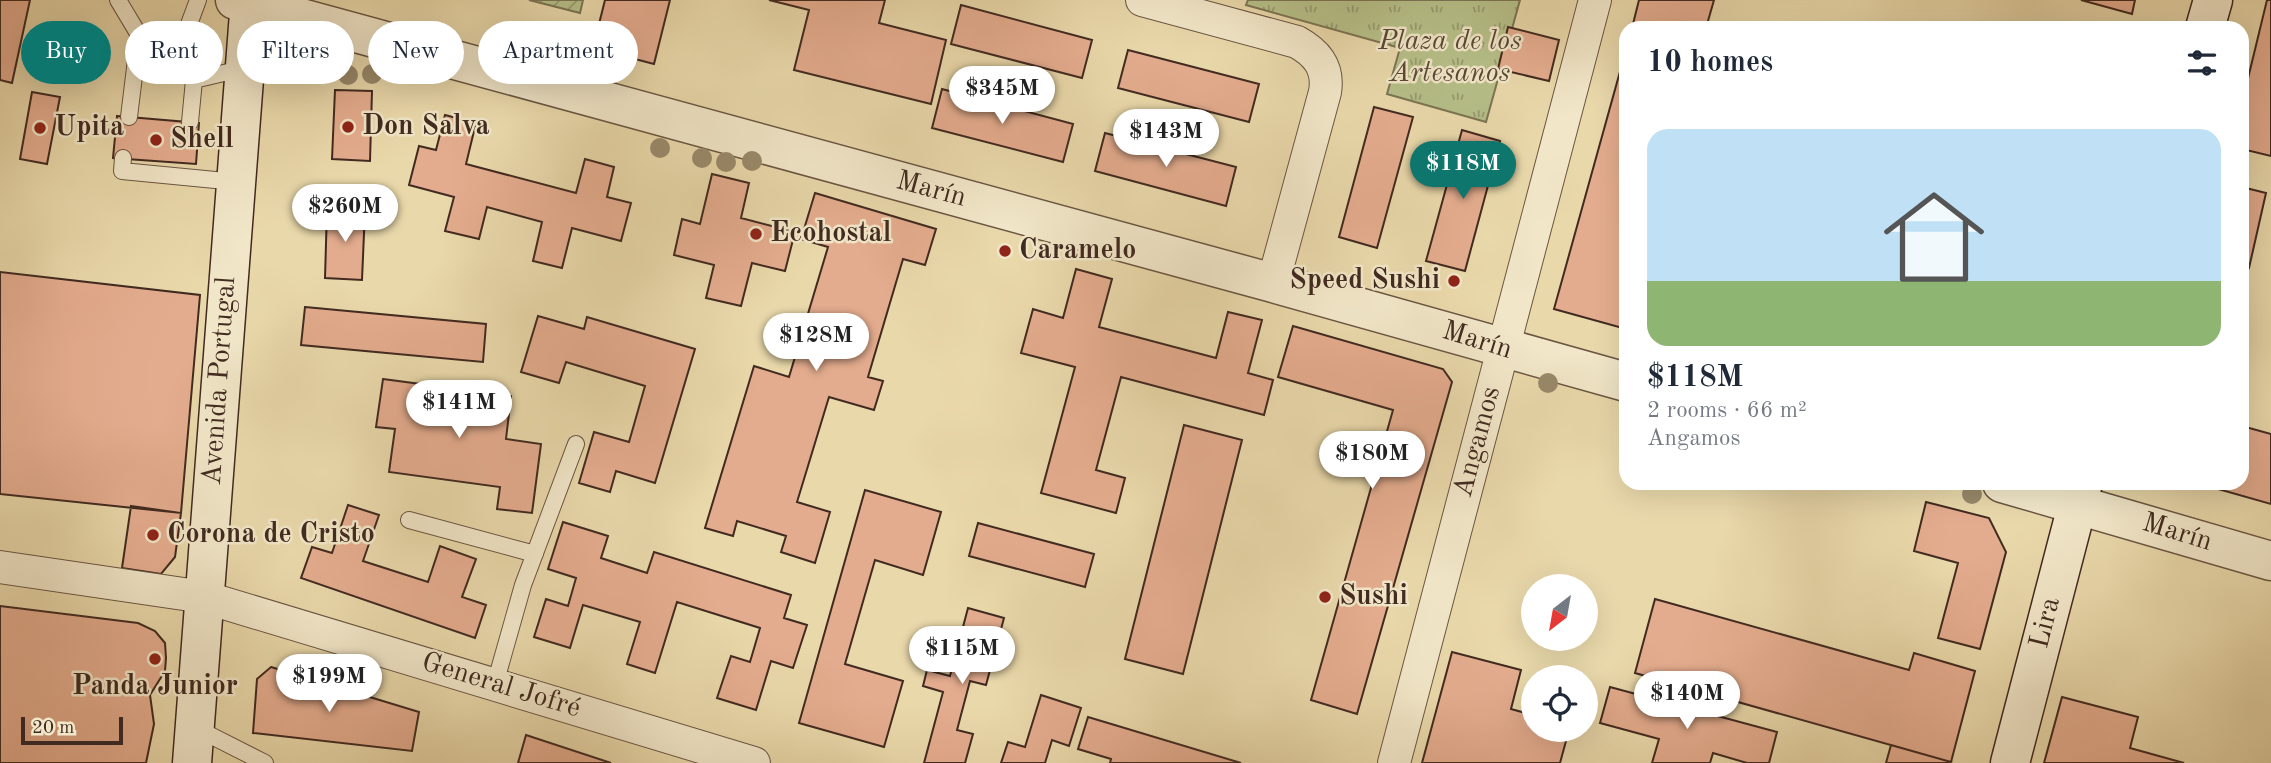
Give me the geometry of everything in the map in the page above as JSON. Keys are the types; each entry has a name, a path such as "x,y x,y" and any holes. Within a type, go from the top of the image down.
{"street":[{"path":"1142,0 1216,10 1297,42 1314,54 1324,69 1325,92 1273,283"},
{"name":"Angamos","path":"1394,763 1595,0"},
{"path":"2207,21 2213,0"},
{"name":"Marín","path":"245,1 1619,380"},
{"name":"Avenida Portugal","path":"245,1 245,21"},
{"name":"Avenida Portugal","path":"193,745 244,84"},
{"name":"Marín","path":"2057,490 2080,493 2271,561"},
{"name":"Lira","path":"2010,763 2080,493"},
{"name":"General Jofré","path":"0,567 204,597 754,763"}],"lane":[{"path":"118,0 131,21"},
{"path":"190,21 198,0"},
{"path":"129,117 133,84"},
{"path":"190,122 194,84"},
{"path":"123,158 122,172 185,170 236,182"},
{"path":"495,684 523,585 576,444"},
{"path":"409,520 535,554"},
{"path":"193,745 265,763"}],"green space":[{"path":"529,0 583,0 580,13"},
{"name":"Plaza de los Artesanos","path":"1248,0 1520,0 1486,122 1387,94 1400,48 1246,5"}],"building":[{"path":"0,0 30,0 25,21 21,21 21,42 12,83 0,80"},
{"path":"605,0 670,0 654,64 638,60 638,21 600,21"},
{"path":"769,0 885,0 879,23 946,40 931,104 794,70 809,10"},
{"path":"1639,0 1714,0 1708,21 1634,21"},
{"path":"2081,0 2135,0 2132,14"},
{"path":"2267,0 2271,0 2271,156 2249,151 2249,74"},
{"path":"961,5 1092,40 1082,78 951,44"},
{"path":"1508,27 1559,40 1549,81 1498,69"},
{"path":"1128,50 1259,84 1249,122 1118,88"},
{"path":"1619,75 1619,327 1554,309"},
{"path":"942,89 1073,124 1063,162 932,128"},
{"path":"335,90 372,91 370,161 332,159"},
{"name":"Upita","path":"32,92 60,97 47,164 20,159"},
{"path":"1374,107 1413,117 1377,248 1339,237"},
{"path":"445,115 476,123 466,164 576,193 585,159 614,167 607,197 631,203 621,241 572,228 562,268 533,261 542,222 487,207 479,239 445,231 454,197 409,185 419,146 436,150"},
{"name":"Shell","path":"117,116 199,123 196,164 113,158"},
{"path":"1462,130 1500,141 1465,271 1426,261"},
{"path":"1105,133 1236,167 1226,206 1095,171"},
{"path":"712,174 749,183 741,218 795,232 785,271 752,263 741,306 706,298 714,265 674,255 682,219 700,224"},
{"path":"2249,189 2266,193 2249,268"},
{"path":"815,193 936,229 925,265 903,259 868,377 883,381 874,410 829,397 797,502 830,512 815,563 781,552 786,536 737,521 733,536 705,528 754,366 789,377 828,247 801,239"},
{"path":"327,209 365,210 362,280 325,278"},
{"path":"1076,269 1112,279 1099,327 1216,358 1228,312 1262,320 1248,373 1273,380 1264,415 1121,377 1096,470 1125,478 1116,513 1041,493 1075,367 1021,353 1033,309 1063,318"},
{"path":"0,272 200,295 181,513 0,494"},
{"path":"305,307 486,324 483,362 301,345"},
{"path":"538,316 584,329 587,317 695,349 655,483 616,471 610,492 579,483 594,432 629,442 645,386 566,362 559,383 521,372"},
{"path":"1293,326 1443,369 1452,382 1357,714 1311,700 1393,410 1278,377"},
{"path":"383,379 511,396 506,439 541,444 532,513 497,509 500,487 389,472 395,429 376,427"},
{"path":"1184,425 1242,440 1183,674 1125,659"},
{"path":"2249,428 2271,434 2271,504 2222,490 2249,490"},
{"path":"865,490 941,512 923,575 875,560 845,664 903,681 884,747 799,723"},
{"path":"1926,502 1989,518 2006,552 1980,649 1938,638 1958,563 1914,551"},
{"path":"348,505 379,515 363,561 428,582 440,546 476,559 462,597 486,605 475,638 301,578 312,547 332,553"},
{"name":"Corona de Cristo","path":"131,506 181,513 175,557 161,574 122,568"},
{"path":"563,522 608,536 601,558 647,573 654,552 791,595 784,618 807,625 793,668 771,661 756,710 717,698 731,656 750,662 760,628 677,602 655,673 627,664 640,622 583,605 570,648 534,637 546,599 568,606 576,578 548,569"},
{"path":"978,523 1094,554 1085,587 969,556"},
{"path":"1655,599 1909,670 1914,653 1975,671 1951,762 1635,673"},
{"path":"0,606 138,623 155,631 165,643 166,658 165,671 150,695 154,724 146,763 0,763"},
{"path":"968,608 1004,618 986,685 970,681 957,730 973,734 965,763 924,763 943,692 923,686 927,670 950,676"},
{"path":"1452,652 1521,670 1511,709 1521,712 1521,742 1566,742 1560,763 1422,763"},
{"path":"271,667 419,712 412,751 253,733 257,679"},
{"path":"1610,687 1777,732 1769,763 1747,763 1713,753 1710,763 1652,763 1659,739 1600,723"},
{"path":"1041,695 1081,708 1069,746 1052,740 1045,763 1001,763 1008,742 1025,747"},
{"path":"2062,697 2138,717 2130,748 2184,763 2044,763"},
{"path":"1088,717 1241,763 1110,763 1111,759 1078,749"},
{"path":"526,735 611,763 518,763"},
{"path":"1891,745 1951,762 1886,763"}],"place":[{"name":"Don Salva","path":"348,127"},
{"name":"Upita","path":"40,128"},
{"name":"Shell","path":"156,140"},
{"name":"Ecohostal","path":"756,234"},
{"name":"Caramelo","path":"1005,251"},
{"name":"Speed Sushi","path":"1454,281"},
{"name":"Corona de Cristo","path":"153,535"},
{"name":"Sushi","path":"1325,597"},
{"name":"Panda Junior","path":"155,659"}]}
